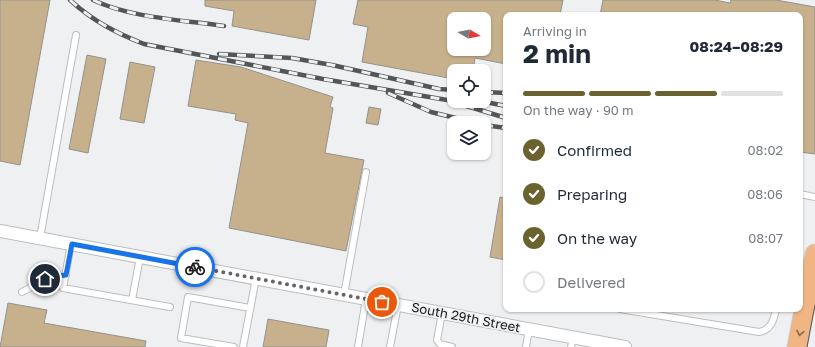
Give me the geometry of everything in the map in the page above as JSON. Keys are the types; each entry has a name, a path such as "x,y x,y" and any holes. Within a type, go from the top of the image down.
{"main road":[{"path":"798,347 815,254"}],"street":[{"name":"South 29th Street","path":"0,231 529,329 572,342 624,347"}],"lane":[{"path":"40,238 76,35"},
{"path":"344,295 366,172"},
{"path":"803,195 815,197"},
{"path":"72,244 63,288 170,307"},
{"path":"132,300 140,257"},
{"path":"22,292 45,279 66,275"},
{"path":"243,347 256,278"},
{"path":"234,347 181,338 188,297 250,308"},
{"path":"358,347 366,299"},
{"path":"390,347 398,305"},
{"path":"638,312 764,332 770,326 775,312"},
{"path":"442,313 437,340 440,344 452,347"},
{"path":"526,347 529,329"}],"building":[{"path":"0,0 50,0 20,165 0,161"},
{"path":"205,0 316,0 309,40 232,26 234,11 205,6"},
{"path":"358,0 563,0 561,12 503,12 503,63 475,58 474,64 447,64 447,78 362,62 368,27 353,24"},
{"path":"603,0 715,0 730,3 731,0 776,0 815,7 815,154 803,152 803,12 601,12"},
{"path":"87,55 106,59 88,153 69,149"},
{"path":"196,60 241,67 333,97 330,107 333,108 325,153 364,160 346,251 229,228 248,123 235,120 236,114 188,106"},
{"path":"130,62 155,67 144,123 120,119"},
{"path":"369,107 381,109 378,125 366,123"},
{"path":"500,197 503,198 503,259 490,257"},
{"path":"8,303 47,310 44,323 146,341 145,347 0,347"},
{"path":"268,319 329,330 326,347 263,347"}],"tram line":[{"path":"807,347 815,305"}],"railway":[{"path":"70,0 105,26 144,44 323,79 447,100 503,117"},
{"path":"93,0 140,15 224,26"},
{"path":"219,54 292,58 447,90"},
{"path":"491,92 503,93"},
{"path":"388,93 431,112 447,116"},
{"path":"491,103 503,105"},
{"path":"491,126 503,128"}],"way so far":[{"path":"195,267 382,302"}],"route":[{"path":"45,279 66,275 72,244 195,267"}]}
